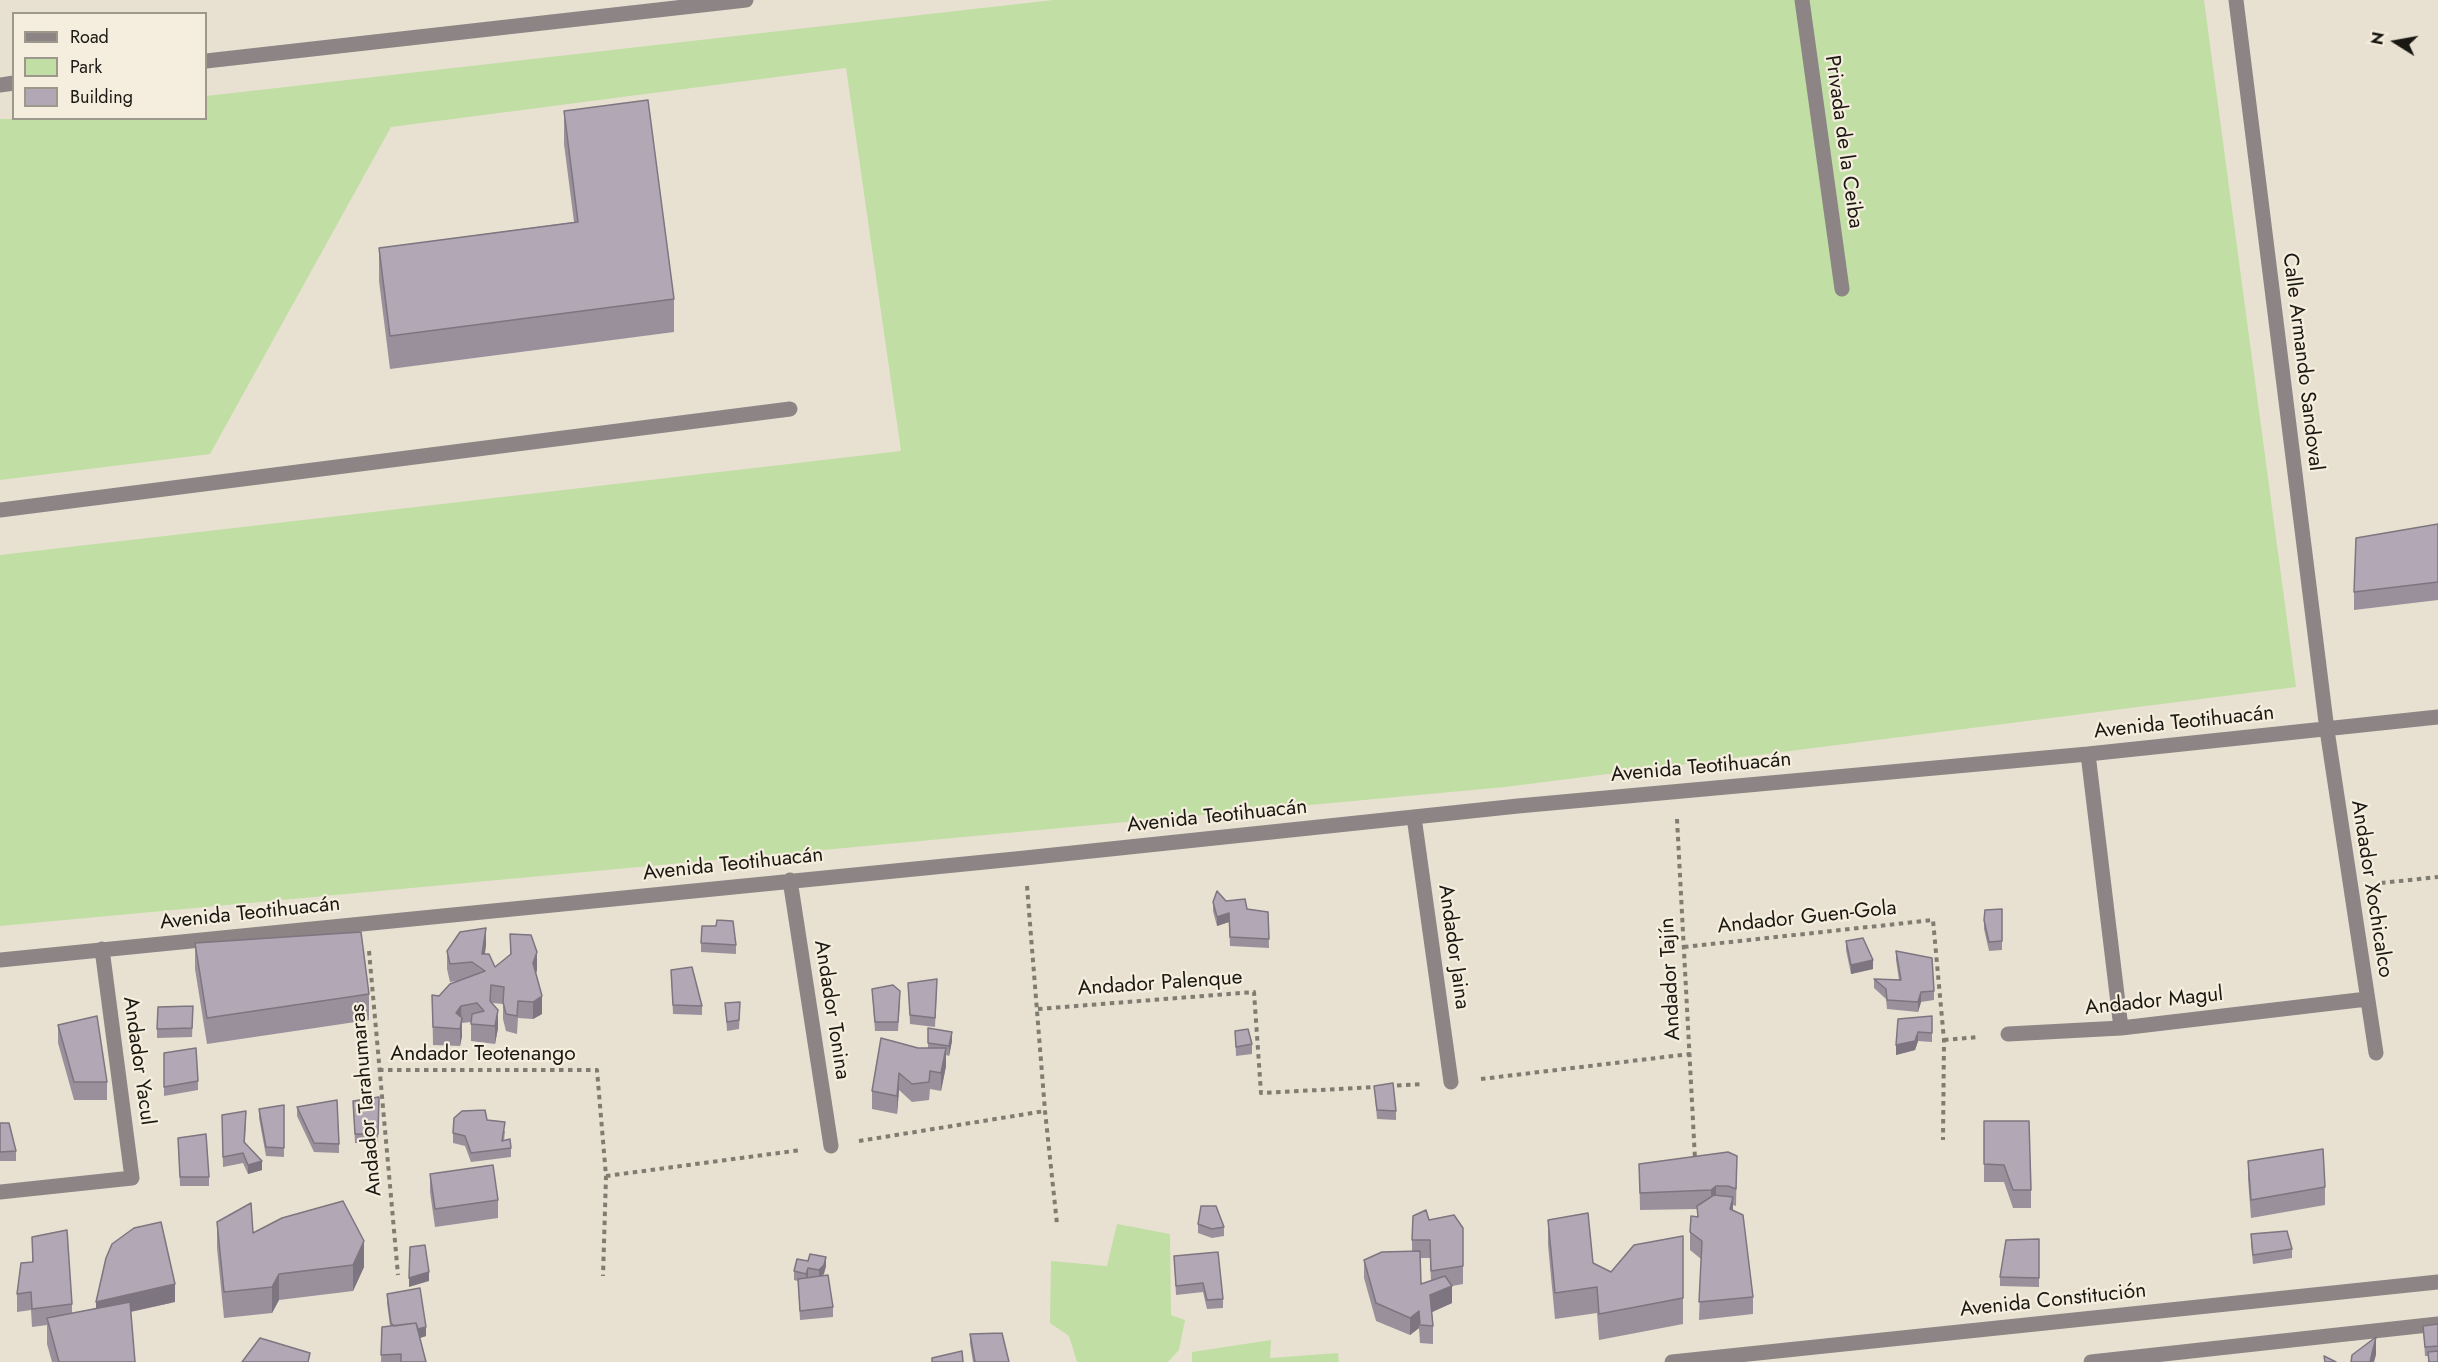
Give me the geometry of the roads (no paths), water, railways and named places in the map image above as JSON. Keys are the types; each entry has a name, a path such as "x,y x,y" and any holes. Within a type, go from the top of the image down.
{"street":[{"path":"207,61 746,0"},
{"name":"Privada de la Ceiba","path":"1802,0 1842,289"},
{"name":"Calle Armando Sandoval","path":"2236,0 2326,730"},
{"path":"0,510 790,409"},
{"name":"Avenida Teotihuacán","path":"0,960 1414,817 2326,730 2438,717"},
{"name":"Andador Xochicalco","path":"2326,730 2376,1053"},
{"path":"2088,753 2121,1028"},
{"name":"Andador Jaina","path":"1414,817 1450,1082"},
{"name":"Andador Tonina","path":"790,880 831,1146"},
{"name":"Andador Yacul","path":"0,1192 132,1178 102,950"},
{"name":"Andador Magul","path":"2007,1034 2121,1028 2367,999"},
{"name":"Avenida Constitución","path":"1672,1362 2438,1282"},
{"path":"2091,1362 2438,1324"}]}
